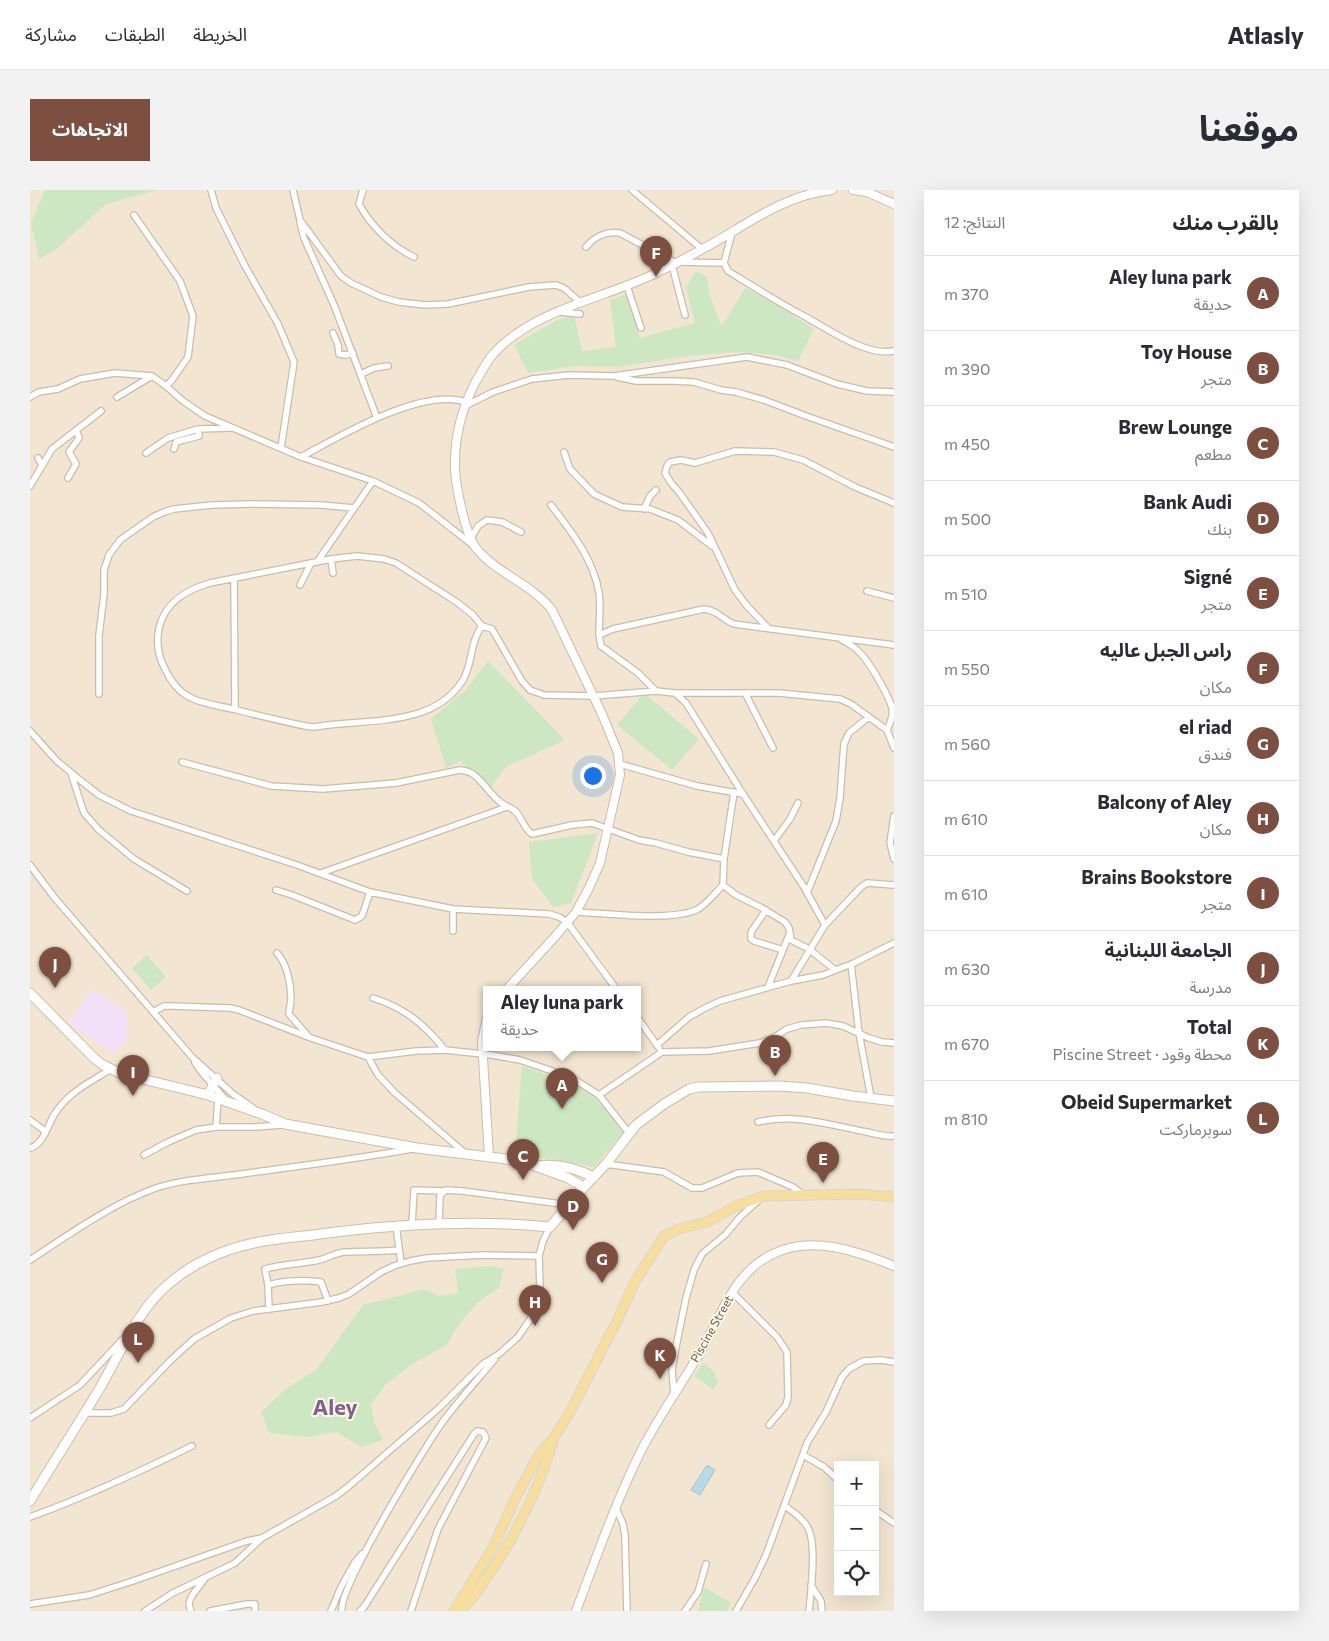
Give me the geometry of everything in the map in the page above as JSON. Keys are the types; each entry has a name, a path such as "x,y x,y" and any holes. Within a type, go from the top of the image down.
{"main road":[{"path":"30,993 88,1052 103,1065 111,1069 134,1077 208,1094 218,1100 262,1114 284,1124 468,1156 522,1161 568,1178 584,1187"},
{"path":"208,1094 214,1082"},
{"path":"30,1501 85,1413 133,1329 154,1299 170,1282 224,1251 262,1242 396,1225 439,1223 514,1224 550,1228 606,1164 629,1132 645,1117 664,1104 682,1093 698,1087 779,1086 808,1088 894,1101"},
{"path":"538,1166 548,1164 572,1169 594,1177"},
{"path":"568,1178 572,1169"},
{"path":"454,1611 492,1549 539,1454 553,1439 592,1372 635,1282 661,1239 669,1232 709,1221 736,1206 764,1196 860,1194 894,1198"},
{"path":"461,1611 502,1554 519,1524 544,1468 553,1439"},
{"path":"516,1498 529,1503"}],"street":[{"path":"211,190 216,208 278,324 294,362 281,448"},
{"path":"293,190 304,238 361,374 377,418"},
{"path":"362,190 359,204 373,223 394,245 414,257"},
{"path":"632,190 702,249"},
{"path":"475,548 458,492 455,466 458,433 465,404 493,354 503,344 526,328 559,312 627,286 675,263 761,214 791,200 832,190"},
{"path":"853,190 867,192 894,204"},
{"path":"134,215 180,280 193,316 188,357 166,386"},
{"path":"300,220 341,276 351,283 381,297 399,302 448,304 545,284 564,288 581,303"},
{"path":"586,248 592,240 599,236 614,232 620,233 675,263 724,263"},
{"path":"732,232 724,263 728,270 780,304 843,339 864,347 888,353 894,352"},
{"path":"675,263 686,315"},
{"path":"627,286 641,328"},
{"path":"559,312 580,314"},
{"path":"333,333 340,354 352,353"},
{"path":"301,457 377,418 421,402 446,398 465,404 532,379 570,375 614,376 747,357 787,365 845,386 867,391 894,392"},
{"path":"361,374 374,368 388,366"},
{"path":"30,397 39,392 58,389 80,379 99,374 115,372 152,376 196,411 301,457 373,481 428,509 497,567 545,601 555,617 594,696 618,753 620,764 619,786 600,863 576,912 510,986"},
{"path":"117,397 152,376"},
{"path":"614,376 636,382 694,382 721,390 753,396 894,446"},
{"path":"30,486 52,449 101,411"},
{"path":"146,453 168,438 198,429 234,428"},
{"path":"174,448 176,442 199,436 198,429"},
{"path":"68,478 76,464 70,452 79,438 76,430"},
{"path":"768,628 746,606 735,590 708,533 667,477 667,466 670,462 681,460 695,463 735,451 774,452 803,460 855,487 894,504"},
{"path":"564,452 570,469 594,494 622,507 650,508 678,520 714,547"},
{"path":"38,458 42,465"},
{"path":"300,586 314,563 373,481"},
{"path":"644,509 650,496 656,490"},
{"path":"99,694 98,635 104,594 104,570 110,555 120,540 153,517 174,509 212,505 251,504 321,505 354,508"},
{"path":"552,505 572,533 596,578 599,595 598,635 600,646 638,673 656,691"},
{"path":"471,538 478,526 488,520 502,522 522,532"},
{"path":"482,626 476,633 469,666 464,679 456,690 439,705 406,717 314,727 200,702 188,697 174,687 160,660 157,644 162,618 181,594 195,587 331,559 357,556 384,559 396,563 458,603 473,615 482,626 488,627 495,633 522,681 530,690 544,695 594,696 656,691 675,693 779,692 840,699 851,704 887,730 894,748"},
{"path":"331,559 332,573"},
{"path":"234,579 235,709"},
{"path":"867,591 894,598"},
{"path":"598,635 613,629 704,609 716,611 723,618 734,624 894,645"},
{"path":"840,638 858,650 867,660 886,696 892,708 892,720 887,730"},
{"path":"675,693 686,703 807,893 824,925"},
{"path":"745,693 773,748"},
{"path":"807,893 836,822 840,798 844,744 849,733 870,717"},
{"path":"30,731 43,747 71,773 99,795 131,811 370,892 453,910 548,914 559,917 567,922 614,986"},
{"path":"182,762 271,786 323,788 396,782 466,770 476,775 498,801 517,813 532,834 592,823 688,852 724,859"},
{"path":"620,764 697,786 744,794"},
{"path":"71,773 84,813 99,830 134,859 187,891"},
{"path":"576,912 636,915 683,914 697,909 704,904 723,885 724,859 734,792"},
{"path":"774,842 798,803"},
{"path":"321,874 507,807"},
{"path":"894,816 890,843 894,859"},
{"path":"30,865 54,897 214,1082 230,1104"},
{"path":"791,981 808,949 824,925 864,884 894,885"},
{"path":"723,885 736,895 785,922 789,928 791,940 808,949 835,970"},
{"path":"276,890 292,894 355,920 362,916 370,892"},
{"path":"453,910 453,931"},
{"path":"766,910 751,932 751,939 783,950"},
{"path":"768,987 789,934"},
{"path":"657,1045 689,1017 720,1001 791,981 822,975 851,964 894,943"},
{"path":"277,953 283,961 288,975 291,996 290,1014 311,1038"},
{"path":"851,964 859,1033 871,1098"},
{"path":"373,998 409,1014 434,1036 445,1050"},
{"path":"153,1012 164,1006 230,1008 368,1057 416,1051 445,1050 520,1060 545,1067 577,1080 599,1095 629,1132"},
{"path":"641,1023 662,1052"},
{"path":"599,1095 662,1052 708,1051 760,1043 773,1038 787,1029 812,1023 843,1026 882,1042 894,1043"},
{"path":"483,1030 483,1051"},
{"path":"483,1054 489,1157"},
{"path":"368,1057 378,1075 395,1093 468,1156"},
{"path":"30,1148 39,1144 54,1115 70,1095 111,1069"},
{"path":"214,1082 262,1114"},
{"path":"216,1127 218,1100"},
{"path":"758,1122 784,1118 811,1120 894,1136"},
{"path":"30,1120 45,1132"},
{"path":"144,1155 180,1136 196,1130 216,1127 255,1127 284,1124"},
{"path":"30,1260 58,1241 118,1206 157,1188 187,1181 351,1159 417,1148"},
{"path":"606,1164 664,1172 692,1188 702,1188 738,1173 758,1172 793,1187 803,1195"},
{"path":"412,1224 414,1190 462,1191 569,1205"},
{"path":"439,1223 440,1196 443,1192"},
{"path":"674,1394 672,1370 679,1327 686,1298 699,1260 708,1248 726,1234 740,1217 764,1196"},
{"path":"396,1225 401,1264"},
{"path":"342,1611 343,1600 367,1548 424,1449 462,1396 499,1354 518,1337 532,1315 538,1303 540,1289 539,1256 543,1241 550,1228"},
{"name":"Piscine Street","path":"576,1611 616,1508 640,1454 703,1347 720,1312 732,1292 748,1272 763,1259 783,1250 816,1245 853,1251 894,1266"},
{"path":"269,1309 265,1269 313,1261 343,1252 367,1253 400,1250"},
{"path":"85,1413 111,1414 124,1409 171,1360 198,1336 231,1318 248,1312 328,1301 349,1294 381,1272 401,1264 427,1258 501,1254 539,1256"},
{"path":"268,1285 282,1281 304,1280 321,1282 328,1301"},
{"path":"732,1292 777,1336 787,1352 788,1397 786,1405 769,1425"},
{"path":"30,1418 80,1385 133,1329"},
{"path":"145,1611 171,1594 235,1563 262,1538 336,1496 438,1408 483,1364 499,1354"},
{"path":"736,1611 755,1578 772,1541 807,1443 826,1412 842,1377 849,1369 863,1361 881,1360 894,1362"},
{"path":"360,1611 474,1434 480,1431 484,1432 486,1435 484,1444 438,1529 411,1611"},
{"path":"30,1517 92,1493 192,1446"},
{"path":"803,1454 824,1467 834,1476"},
{"path":"785,1506 801,1518 810,1531 812,1585 809,1611"},
{"path":"616,1508 623,1524 625,1536 627,1611"},
{"path":"879,1513 894,1523"},
{"path":"30,1604 89,1595 247,1541 262,1538"},
{"path":"331,1611 341,1587 355,1562 367,1548"},
{"path":"684,1611 698,1592 706,1564"},
{"path":"191,1611 189,1606 190,1600 201,1586 204,1578"},
{"path":"812,1585 821,1602 822,1611"},
{"path":"210,1611 247,1604 255,1604 255,1611"}],"shaded area":[{"path":"30,190 894,190 894,1611 30,1611"},
{"path":"92,989 126,1011 129,1028 126,1040 115,1054 68,1024"}],"green space":[{"path":"45,190 158,190 106,204 58,248 39,259 31,223"},
{"path":"696,271 707,277 709,294 721,324 724,323 745,288 771,301 814,329 798,361 770,354 736,352 689,356 617,367 574,366 528,373 514,345 557,320 574,315 582,351 616,347 610,300 627,294 640,338 695,323 686,287"},
{"path":"488,661 565,740 506,767 491,787 460,761 446,768 431,719 466,690"},
{"path":"644,693 699,739 672,770 617,725"},
{"path":"598,833 571,903 553,907 532,879 529,842"},
{"path":"147,955 166,977 151,990 132,968"},
{"path":"522,1066 571,1083 594,1095 624,1132 594,1167 515,1153"},
{"path":"492,1266 504,1269 499,1288 477,1303 458,1326 447,1345 414,1363 385,1385 371,1404 374,1421 383,1440 361,1447 336,1432 309,1437 269,1433 261,1412 287,1388 316,1370 363,1305 424,1289 439,1296 458,1293 455,1269"},
{"path":"703,1363 716,1373 714,1377 719,1380 713,1390 694,1376"},
{"path":"704,1587 731,1603 727,1611 698,1611"}],"water":[{"path":"707,1465 715,1470 700,1495 691,1490"}],"place":[{"name":"راس الجبل عاليه","path":"656,277"},
{"name":"الجامعة اللبنانية","path":"55,988"},
{"name":"Toy House","path":"775,1076"},
{"name":"Brains Bookstore","path":"133,1096"},
{"name":"Aley luna park","path":"562,1109"},
{"name":"Brew Lounge","path":"523,1180"},
{"name":"Signé","path":"823,1183"},
{"name":"Bank Audi","path":"573,1230"},
{"name":"el riad","path":"602,1283"},
{"name":"Balcony of Aley","path":"535,1326"},
{"name":"Obeid Supermarket","path":"138,1363"},
{"name":"Total","path":"660,1379"}],"district":[{"name":"Aley","path":"335,1407"}]}
